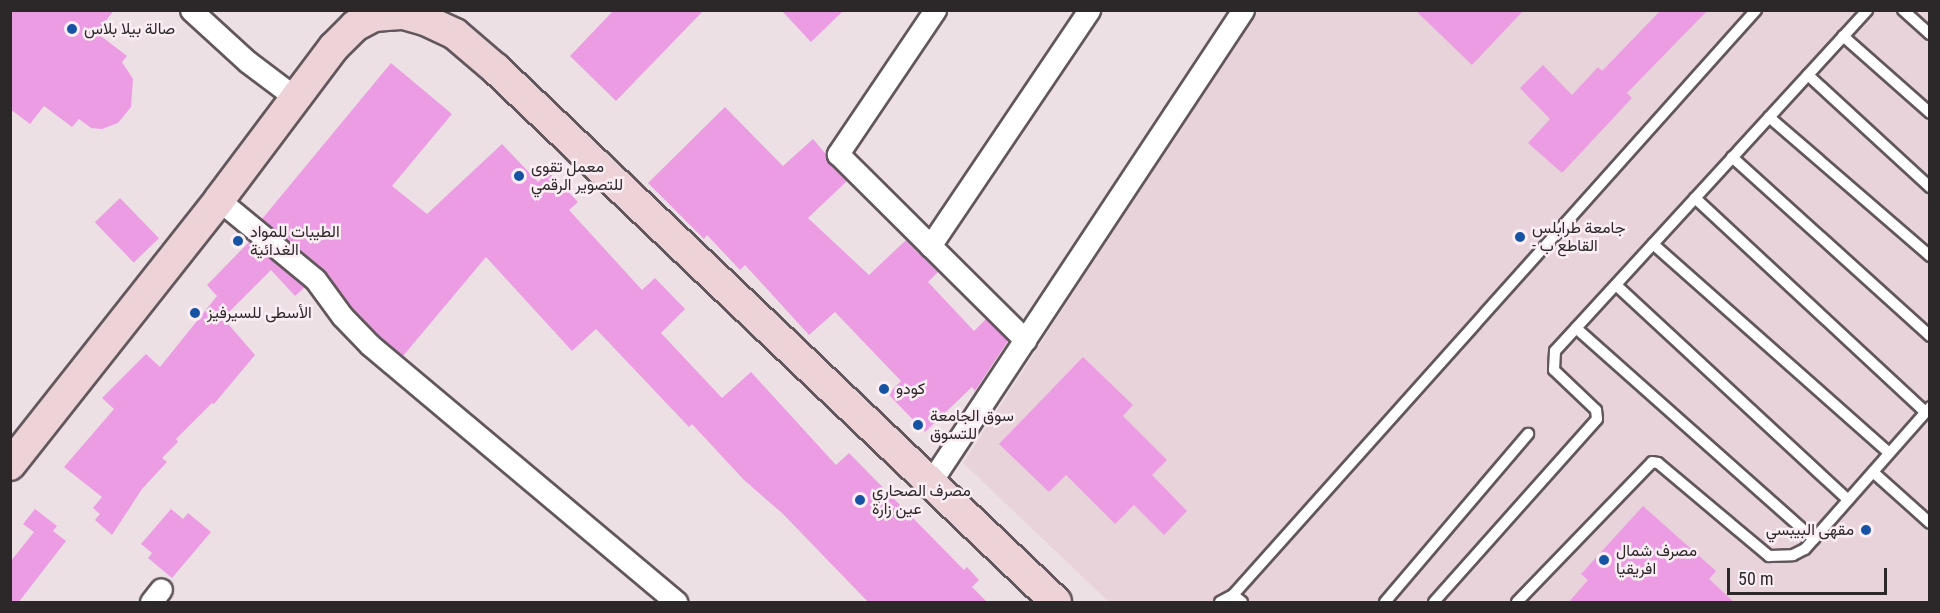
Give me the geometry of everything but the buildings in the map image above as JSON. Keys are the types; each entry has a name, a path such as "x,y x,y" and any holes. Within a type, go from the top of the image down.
{"street":[{"path":"191,10 248,62 296,98"},
{"path":"934,10 838,154 1025,340"},
{"path":"930,246 1089,10"},
{"path":"930,483 1243,10"},
{"path":"11,465 219,200 334,47 355,26 374,16 404,12 455,34 496,69 1056,603"},
{"path":"219,200 315,279 342,316 370,345 676,603"}],"lane":[{"path":"1220,603 1236,600 1756,10"},
{"path":"1434,603 1597,418 1596,410 1554,370 1556,351 1867,10"},
{"path":"1903,10 1929,34"},
{"path":"1844,36 1929,112"},
{"path":"1808,75 1929,187"},
{"path":"1769,117 1929,256"},
{"path":"1732,157 1929,336"},
{"path":"1517,603 1652,462 1658,463 1769,556 1793,555 1805,549 1927,410 1695,198"},
{"path":"1653,244 1889,453"},
{"path":"1616,285 1848,501"},
{"path":"1576,328 1814,539"},
{"path":"1385,603 1528,434"},
{"path":"1873,472 1929,523"}],"shaded area":[{"name":"جامعة طرابلس - القاطع ب","path":"1256,11 1929,11 1929,602 1109,602 963,463"}],"place":[{"name":"صالة بيلا بلاس","path":"72,29"},
{"name":"معمل تقوى للتصوير الرقمي","path":"519,176"},
{"name":"جامعة طرابلس - القاطع ب","path":"1520,237"},
{"name":"الطيبات للمواد الغدائية","path":"238,241"},
{"name":"الأسطى للسيرفيز","path":"195,313"},
{"name":"كودو","path":"884,389"},
{"name":"سوق الجامعة للتسوق","path":"918,425"},
{"name":"مصرف الصحاري عين زارة","path":"860,500"},
{"name":"مقهى البيبسي","path":"1866,530"},
{"name":"مصرف شمال افريقيا","path":"1604,560"}]}
